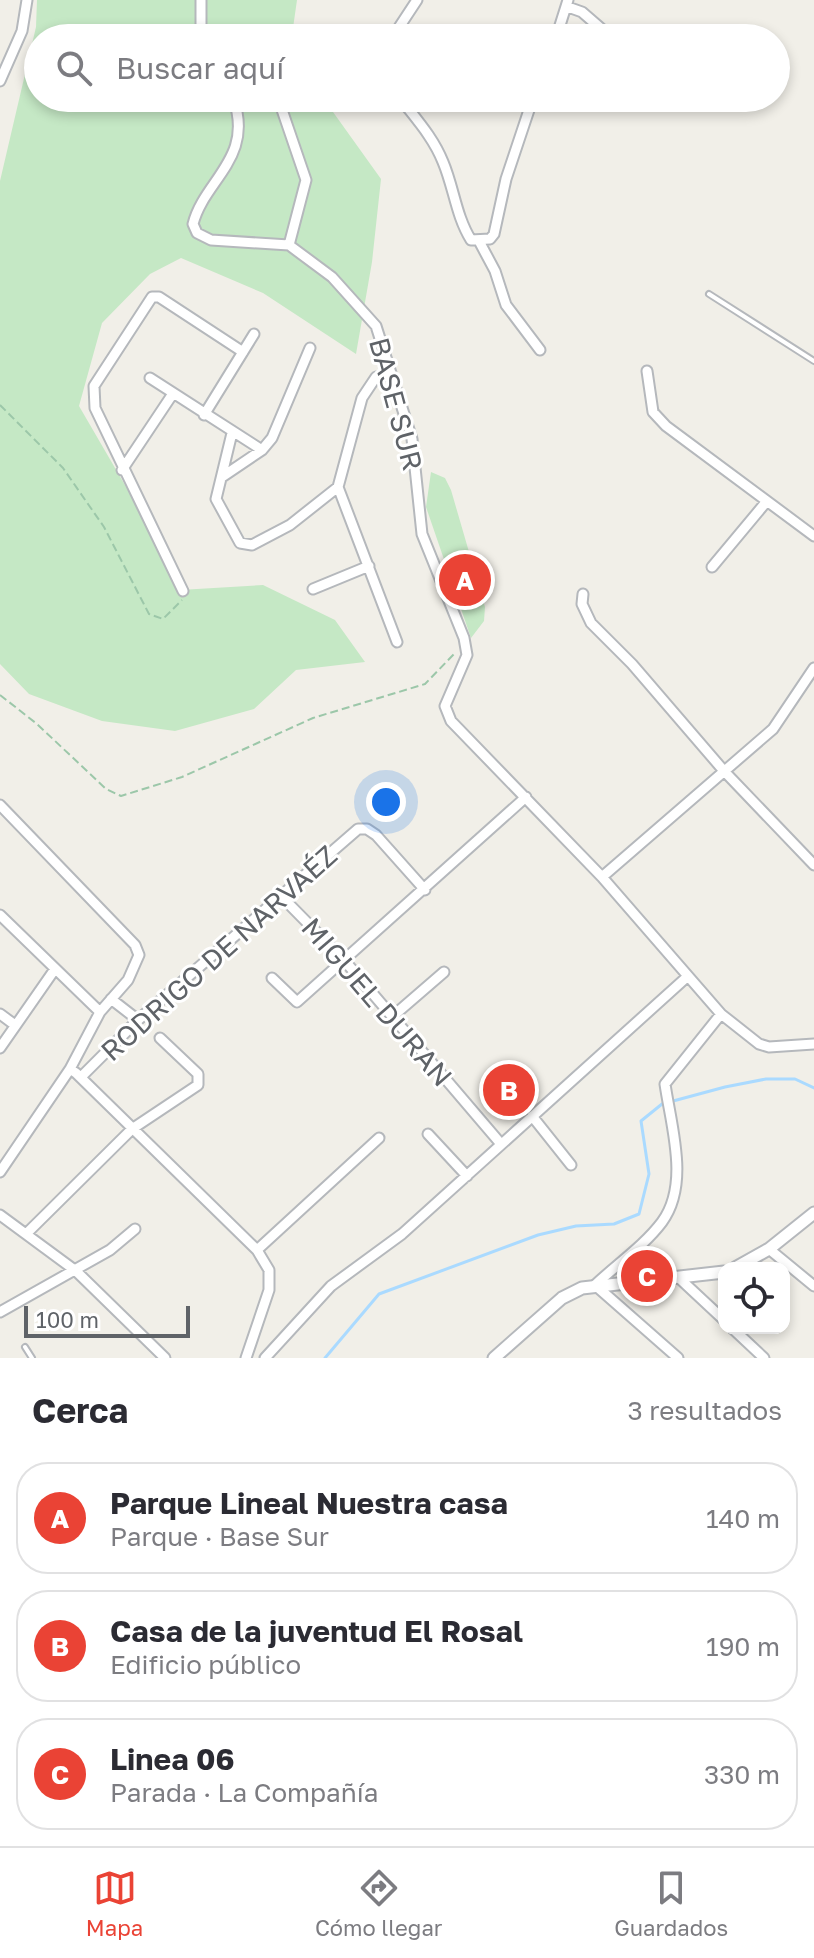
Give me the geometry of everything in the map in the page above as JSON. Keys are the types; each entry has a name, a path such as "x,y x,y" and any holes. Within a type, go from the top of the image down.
{"street":[{"path":"0,81 22,31 27,0"},
{"path":"201,0 201,24"},
{"path":"401,24 417,0"},
{"path":"561,24 568,4 596,24"},
{"path":"235,112 238,128 227,169 196,210 193,224 197,233 211,240 289,245 304,200 306,180 283,112"},
{"path":"411,112 432,139 451,184 463,227 471,240 479,241 490,239 494,234 506,179 528,112"},
{"path":"479,241 495,271 506,305 540,350"},
{"name":"BASE SUR","path":"289,245 332,277 376,326 412,439 422,534 464,638"},
{"path":"183,591 122,470 92,397 101,374 147,301 159,297 243,352"},
{"path":"204,415 254,334"},
{"path":"222,477 262,450 272,438 310,348"},
{"path":"647,371 653,412 666,426 814,536"},
{"path":"390,374 376,377 362,398 338,487 397,642"},
{"path":"150,378 172,395 262,450"},
{"path":"122,470 172,395"},
{"path":"232,433 216,499 240,543 246,546 290,525 338,487"},
{"path":"712,567 767,501"},
{"path":"313,589 369,566"},
{"path":"583,594 582,604 591,623 632,664 724,771 814,865"},
{"path":"464,638 467,655 445,706 451,721 602,877 721,1014 759,1044 769,1047 814,1044"},
{"path":"602,877 773,729 814,668"},
{"path":"272,978 297,1002 526,797"},
{"path":"0,805 135,945 139,955 137,965 100,1012 70,1069 0,1172"},
{"name":"RODRIGO DE NARVAÉZ","path":"81,1077 138,1020 358,829 367,829 376,835 425,890"},
{"name":"MIGUEL DURAN","path":"282,897 344,960 501,1144"},
{"path":"0,915 100,1012"},
{"path":"0,1048 55,969"},
{"path":"392,1017 444,972"},
{"path":"265,1358 331,1286 402,1234 688,976"},
{"path":"111,999 138,1020"},
{"path":"0,1014 15,1025"},
{"path":"595,1285 663,1221 674,1190 678,1165 665,1084 721,1014"},
{"path":"26,1234 132,1129 198,1085 200,1080 160,1038"},
{"path":"70,1069 257,1250 269,1270 269,1290 246,1358"},
{"path":"532,1116 571,1165"},
{"path":"428,1134 467,1176"},
{"path":"257,1250 379,1138"},
{"path":"0,1148 11,1155"},
{"path":"746,1262 769,1249 814,1213"},
{"path":"0,1215 76,1271 165,1358"},
{"path":"0,1312 76,1271 110,1250 135,1229"},
{"path":"769,1249 814,1286"},
{"path":"494,1358 562,1298 595,1285 718,1273"},
{"path":"679,1278 718,1314"},
{"path":"595,1285 678,1358"},
{"path":"738,1334 764,1358"}],"lane":[{"path":"709,294 814,361"},
{"path":"25,1347 32,1358"}],"path":[{"path":"0,405 63,468 104,527 149,614 157,619 174,612 183,598 183,591"},
{"path":"0,695 37,724 106,789 121,796 182,777 313,718 425,684 440,672 464,638"}],"green space":[{"path":"37,0 297,0 294,24 36,24"},
{"path":"24,78 24,112 333,112 381,179 372,262 356,354 263,293 181,258 150,274 102,323 79,406 129,492 180,590 263,585 335,620 365,662 296,670 254,709 175,731 102,721 29,694 0,664 0,181"},
{"path":"431,472 445,478 451,490 485,607 484,621 471,638 426,507"}],"waterway":[{"path":"325,1358 379,1294 538,1235 576,1226 614,1224 639,1214 649,1174 641,1121 662,1104 766,1079 795,1079 814,1088"}],"place":[{"name":"Parque Lineal Nuestra casa","path":"465,580"},
{"name":"Casa de la juventud El Rosal","path":"509,1090"},
{"name":"Linea 06","path":"647,1276"}]}
